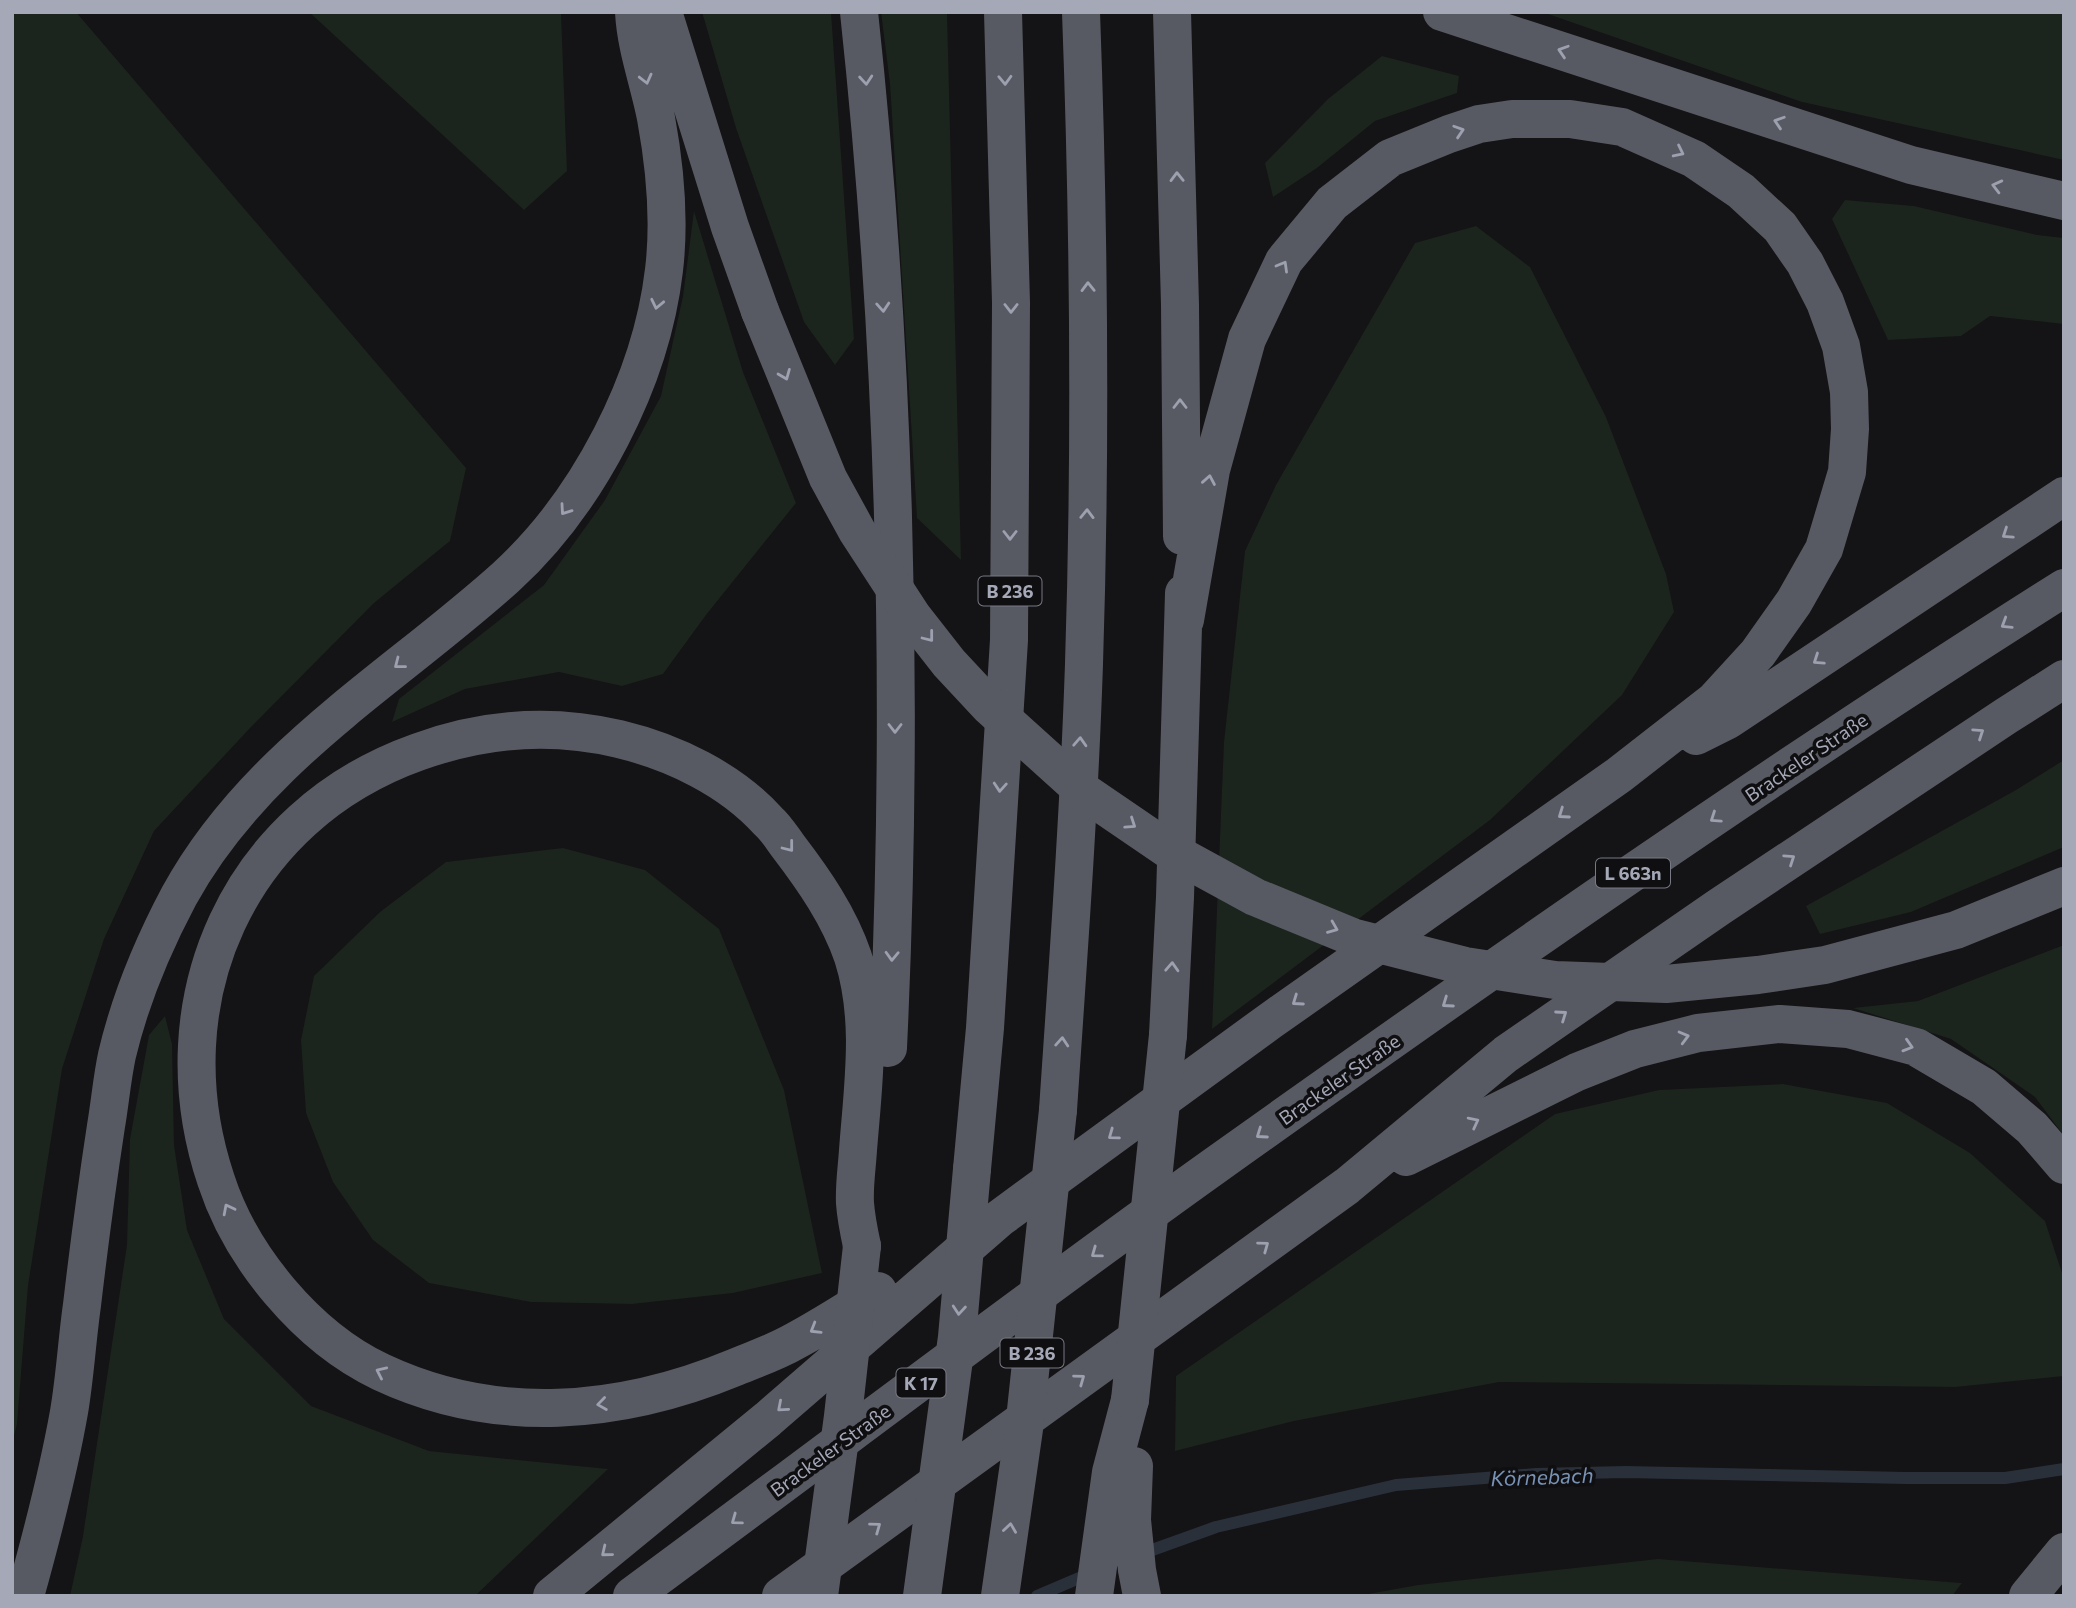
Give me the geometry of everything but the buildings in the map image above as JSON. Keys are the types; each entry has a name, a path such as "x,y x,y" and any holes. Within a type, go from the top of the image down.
{"highway":[{"path":"24,1596 41,1538 69,1411 92,1215 117,1055 144,970 180,894 226,825 278,768 337,713 443,630 517,565 558,520 596,466 625,409 648,344 664,271 667,208 656,119 636,37 634,12"},
{"path":"663,12 726,215 760,311 805,426 857,531 906,606 949,663 990,707 1084,792 1170,850 1255,897 1355,938 1465,966 1555,980 1666,984 1825,965 1956,930 2064,887"},
{"path":"819,1596 862,1246 876,1201 887,1062 894,861 892,441 873,158 859,12"},
{"name":"B 236","path":"922,1596 955,1350 985,1028 1009,639 1011,303 1003,12"},
{"name":"B 236","path":"1000,1596 1024,1429 1058,1110 1074,878 1087,540 1088,302 1081,12"},
{"path":"1094,1596 1111,1472 1130,1400 1168,1035 1185,620 1172,12"},
{"path":"1442,12 1911,165 2064,201"},
{"path":"552,1596 768,1419 1000,1218 1269,1021 1619,775 1714,701 1758,653 1794,602 1824,549 1847,472 1849,392 1841,345 1825,302 1805,263 1780,227 1741,191 1693,159 1622,127 1570,119 1512,119 1479,124 1390,158 1332,203 1284,261 1247,339 1211,470 1185,620"},
{"path":"1619,775 1728,720 2064,496"},
{"name":"Brackeler Straße","path":"632,1596 1210,1169 1668,849 1965,650 2064,588"},
{"path":"781,1596 1347,1186 1506,1054 1719,907 2064,679"},
{"path":"862,1246 855,1202 866,1047 864,1003 852,954 813,877 768,820 715,778 662,751 611,737 566,729 523,729 441,744 403,757 364,775 327,799 295,827 264,860 239,897 218,940 205,984 197,1029 196,1073 200,1117 209,1160 222,1199 244,1240 294,1308 364,1364 405,1383 451,1398 497,1407 562,1408 653,1395 703,1380 791,1344 1000,1218"},
{"path":"1347,1186 1577,1072 1635,1049 1698,1033 1780,1024 1848,1030 1916,1047 1984,1087 2032,1128 2064,1165"},
{"path":"1130,1400 1135,1474 1132,1520 1142,1596"},
{"path":"2028,1596 2064,1552"}],"shaded area":[{"path":"21,12 76,12 466,468 450,541 374,603 251,727 154,831 104,939 62,1069 28,1286 17,1424 12,1444 12,15"},
{"path":"309,12 561,12 567,171 524,210"},
{"path":"702,12 831,12 854,339 835,365 804,322 736,128"},
{"path":"881,12 947,12 961,560 917,518 890,84"},
{"path":"1542,12 2064,12 2064,160 1802,102"},
{"path":"1382,56 1459,76 1457,93 1375,121 1317,168 1273,197 1265,163 1328,99"},
{"path":"1845,200 1914,206 2037,235 2064,238 2064,324 1990,316 1961,336 1888,340 1832,219"},
{"path":"694,211 743,372 796,503 706,615 663,674 622,686 559,672 465,689 392,722 399,699 544,585 605,500 661,396 683,296"},
{"path":"1476,226 1530,267 1606,417 1666,574 1674,612 1622,695 1490,820 1212,1029 1224,742 1245,551 1276,485 1415,243"},
{"path":"2064,760 2064,847 1911,912 1820,934 1806,906 2016,790"},
{"path":"563,848 645,870 719,929 784,1090 822,1273 733,1293 632,1304 531,1302 429,1283 373,1240 333,1182 306,1113 301,1040 314,976 380,912 446,862"},
{"path":"2064,945 2064,1136 2035,1097 1951,1039 1853,1008 1918,1001"},
{"path":"165,1016 172,1044 174,1145 187,1230 224,1319 311,1406 429,1451 608,1469 475,1596 70,1596 83,1536 127,1245 130,1139 149,1035"},
{"path":"1783,1084 1887,1103 1970,1153 2045,1221 2064,1279 2064,1376 1955,1387 1499,1382 1294,1421 1175,1451 1176,1376 1555,1114 1659,1090"},
{"path":"1658,1559 1962,1583 1952,1596 1357,1596 1418,1585"}],"waterway":[{"name":"Körnebach","path":"1141,1554 1216,1527 1396,1485 1536,1474 1626,1472 2005,1478 2064,1469"},
{"name":"Körnebach","path":"1037,1596 1091,1573"}]}
